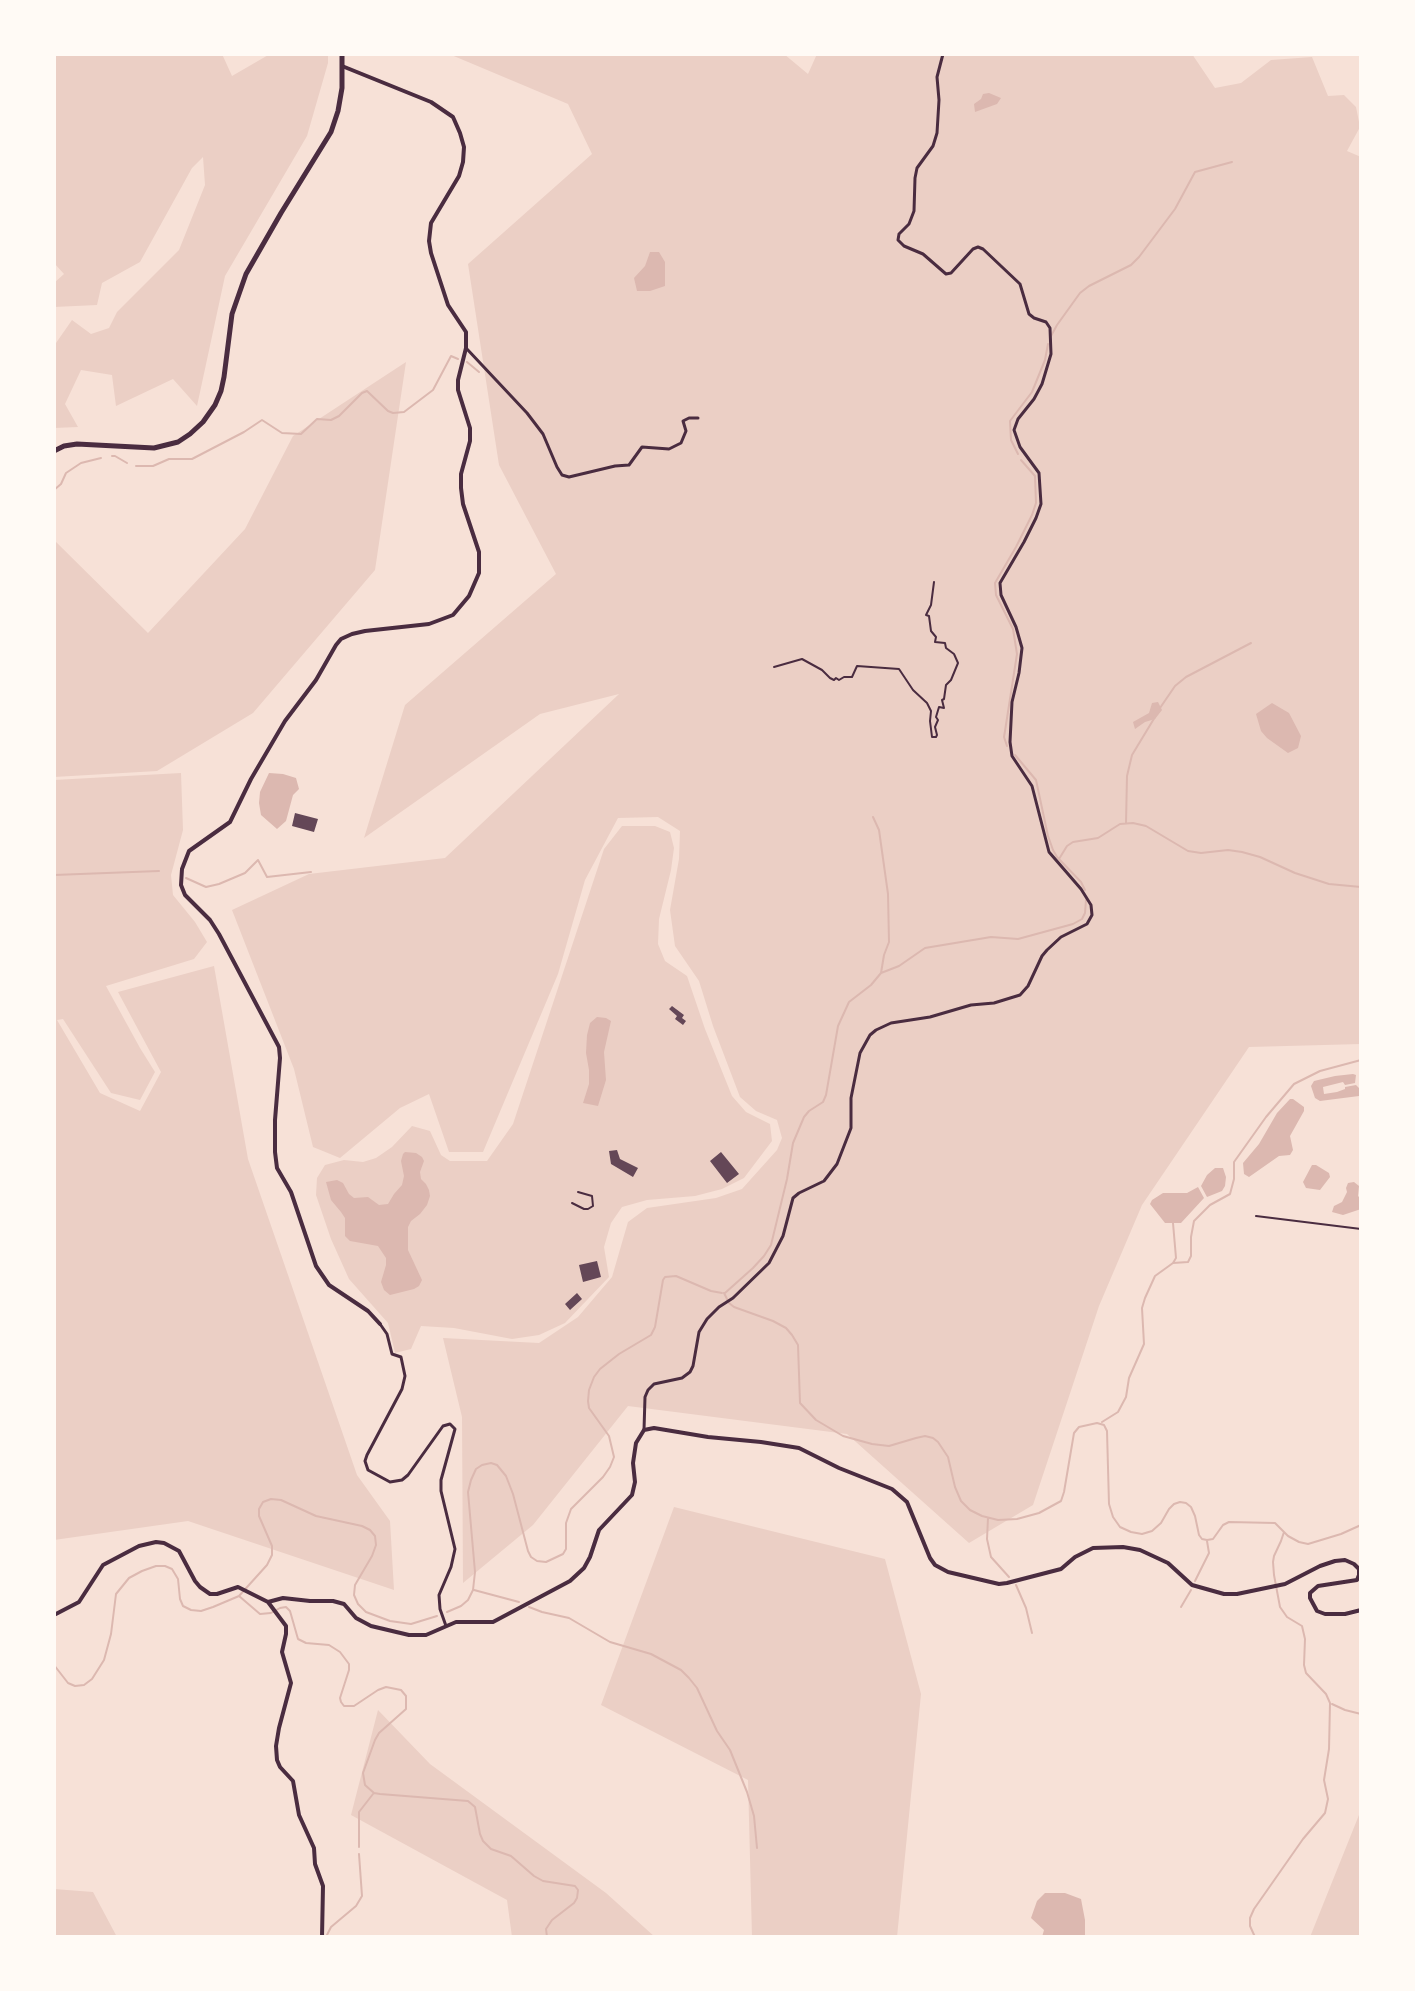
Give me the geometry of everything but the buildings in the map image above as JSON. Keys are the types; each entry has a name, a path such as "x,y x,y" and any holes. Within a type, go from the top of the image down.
{"main road":[{"path":"54,451 77,444 154,448 178,442 203,422 221,391 232,314 246,274 331,132 338,111 342,54"}],"street":[{"path":"268,1602 283,1598 333,1601 344,1604 356,1618 371,1626 409,1635 426,1635 456,1622 493,1622 578,1575 590,1557 599,1530 632,1495 634,1454 644,1430 648,1390 654,1384 682,1378 690,1372 699,1332 707,1319 769,1263 776,1251 793,1198 824,1181 837,1164 851,1128 851,1098 860,1053 870,1035 891,1023 930,1017 1020,995 1047,950 1061,937 1087,924 1092,915 1091,905 1081,889 1049,852 1032,786 1012,756 1010,742 1013,695 1022,648 1001,595 1000,583 1024,542 1041,504 1039,473 1020,447 1014,430 1042,384 1051,354 1050,328 1046,322 1029,314 1020,284 983,249 975,248 951,273 946,274 923,254 898,240 914,211 917,168 936,139 937,77 943,54"},
{"path":"342,66 431,102 453,117 464,147 459,176 431,223 429,241 448,305 466,332 458,390 470,428 470,441 461,474 461,488 463,504 477,543 479,573 469,596 453,615 429,624 365,631 341,639 316,680 285,721 230,822 189,851 182,869 183,891 219,934 279,1047 275,1142 277,1168 291,1192 316,1266 329,1285 368,1311 387,1334 392,1354 401,1357 405,1376 402,1389 367,1455 368,1470 390,1482 402,1480 443,1426 450,1424 455,1429 441,1480 455,1549 439,1595 446,1626"},
{"path":"466,348 543,434 562,475 569,477 629,465 642,447 669,449 681,443 686,431 683,421 698,418"},
{"path":"644,1430 654,1428 799,1448 892,1489 907,1502 935,1565 948,1572 999,1584 1007,1583 1061,1569 1093,1548 1123,1547 1140,1550 1168,1563 1192,1585 1224,1594 1237,1594 1280,1586 1320,1566 1345,1560 1359,1569 1357,1580 1318,1586 1310,1593 1310,1598 1317,1611 1325,1614 1361,1610"},
{"path":"54,1615 79,1602 103,1565 148,1543 164,1543 179,1551 195,1581 210,1594 235,1587 268,1602 278,1614 286,1629 282,1652 291,1683 279,1728 276,1754 278,1764 293,1781 299,1815 314,1848 315,1864 323,1886 322,1937"}],"lane":[{"path":"1256,1216 1361,1229"}],"path":[{"path":"774,667 802,659 834,680 852,677 857,666 899,669 913,690 927,703 931,711 932,737 936,737 936,717 939,707 944,708 942,700 946,685 958,663 945,643 935,641 929,616 926,615 931,605 934,582"},
{"path":"572,1203 584,1209 593,1206 592,1196 578,1192"}],"shaded area":[{"path":"54,54 222,54 232,76 270,54 328,54 307,136 225,276 197,406 173,379 116,406 112,375 81,370 65,404 78,427 54,428 54,341 56,343 72,320 91,334 109,328 117,312 179,250 205,185 203,157 192,168 140,262 102,283 97,305 54,307 54,283 64,274 54,263"},
{"path":"449,54 784,54 808,74 817,54 1192,54 1215,88 1241,83 1271,60 1312,57 1328,96 1344,95 1356,107 1360,127 1347,151 1361,157 1361,1044 1249,1047 1142,1205 1099,1306 1033,1505 969,1543 847,1434 628,1406 533,1525 463,1583 462,1417 443,1338 539,1343 578,1317 612,1277 628,1222 647,1208 716,1198 742,1189 777,1150 782,1138 777,1120 756,1111 740,1097 699,981 675,946 670,910 679,859 680,831 658,817 618,818 585,880 558,974 483,1152 449,1152 429,1094 400,1108 340,1158 313,1147 294,1069 232,910 309,874 445,858 619,694 540,714 364,838 405,705 556,574 499,465 468,264 592,154 568,104"},
{"path":"983,94 1001,98 997,104 975,112 974,104"},
{"path":"650,252 659,252 665,262 665,286 637,291 634,278 645,266"},
{"path":"406,362 375,570 253,713 157,771 54,777 54,540 148,633 245,529 293,436"},
{"path":"1158,702 1162,710 1155,719 1135,729 1133,722 1149,713 1152,703"},
{"path":"1272,703 1289,713 1301,736 1298,748 1288,753 1261,731 1256,714"},
{"path":"181,773 183,830 171,875 173,895 207,942 194,959 106,986 155,1072 140,1100 111,1093 63,1019 57,1020 100,1093 140,1111 161,1072 118,992 214,966 248,1159 357,1475 390,1521 394,1590 188,1521 54,1540 54,780"},
{"path":"269,773 296,778 299,789 293,795 286,821 277,829 261,815 259,803 260,792"},
{"path":"622,826 655,826 670,832 674,848 659,919 658,944 665,961 687,976 732,1096 746,1112 770,1124 772,1141 744,1178 722,1189 695,1196 647,1200 622,1207 611,1223 604,1247 609,1277 565,1323 539,1335 512,1339 454,1328 421,1326 411,1349 395,1353 388,1323 349,1279 331,1239 316,1195 317,1178 325,1165 376,1158 392,1147 412,1126 430,1131 441,1155 450,1161 487,1161 513,1124 604,849"},
{"path":"597,1017 611,1021 604,1052 606,1080 598,1106 583,1103 589,1084 587,1035 590,1023"},
{"path":"1356,1075 1355,1083 1345,1085 1343,1082 1323,1087 1324,1094 1356,1085 1361,1090 1359,1096 1320,1101 1315,1098 1311,1086 1314,1081"},
{"path":"1290,1099 1304,1107 1290,1136 1293,1150 1290,1155 1279,1156 1249,1177 1244,1174 1243,1163"},
{"path":"405,1152 422,1157 421,1179 430,1196 427,1205 408,1227 408,1250 422,1280 414,1289 390,1295 381,1282 386,1258 378,1246 350,1241 345,1236 345,1218 331,1200 326,1182 337,1180 343,1183 354,1198 368,1197 379,1205 388,1204 402,1185 401,1161"},
{"path":"1312,1165 1329,1173 1330,1177 1320,1190 1306,1188 1303,1182"},
{"path":"1215,1168 1223,1168 1225,1186 1222,1191 1207,1197 1201,1186"},
{"path":"1354,1182 1359,1186 1361,1209 1343,1215 1332,1212 1334,1206 1342,1202 1348,1183"},
{"path":"1198,1187 1204,1198 1181,1223 1165,1223 1150,1204 1163,1193 1187,1193"},
{"path":"674,1507 885,1559 921,1694 897,1937 752,1937 748,1780 601,1705"},
{"path":"378,1710 430,1764 606,1893 655,1937 512,1937 507,1900 351,1815"},
{"path":"1361,1810 1361,1937 1310,1937"},
{"path":"54,1889 93,1892 117,1937 54,1937"},
{"path":"1045,1893 1065,1893 1081,1899 1085,1937 1042,1937 1044,1930 1031,1918 1037,1901"}],"waterway":[{"path":"1051,336 1080,293 1131,265 1139,257 1175,209 1195,172 1232,162"},
{"path":"1018,454 1011,440 1010,421 1032,392 1048,344"},
{"path":"136,466 153,466 169,459 192,459 262,420 282,433 301,434 317,419 331,420 339,416 367,391 388,411 404,412 433,390 451,356 458,359"},
{"path":"467,362 479,372"},
{"path":"112,456 127,463"},
{"path":"54,490 66,473 81,463 101,458"},
{"path":"1007,746 1004,737 1017,654 1013,629 996,595 995,583 1036,503 1035,476 1021,460"},
{"path":"1160,708 1175,686 1186,677 1251,643"},
{"path":"1126,823 1127,776 1132,755 1155,717"},
{"path":"1015,755 1036,780 1053,850 1085,890"},
{"path":"873,817 879,830 888,894 889,942 881,973"},
{"path":"1059,859 1073,842 1098,838 1120,824 1133,823 1146,826 1188,851 1242,852 1329,884 1361,887"},
{"path":"186,878 206,887 219,884 245,873 258,860 267,877 311,872"},
{"path":"54,875 159,871"},
{"path":"725,1293 753,1268 771,1245 793,1143 804,1117 823,1102 826,1095 838,1026 849,1002 881,973 899,966 925,948 991,937 1018,939 1073,924 1082,919 1086,900"},
{"path":"1173,1263 1188,1262 1194,1221 1210,1205 1230,1194 1234,1162 1294,1084 1320,1071 1361,1060"},
{"path":"1102,1422 1118,1412 1126,1397 1129,1378 1144,1344 1142,1308 1145,1298 1155,1276 1176,1258 1173,1223"},
{"path":"447,1612 461,1606 473,1590 475,1572 468,1492 476,1469 491,1463 497,1465 506,1476 531,1557 546,1562 563,1554 566,1549 566,1523 571,1509 603,1477 614,1457 609,1436 589,1408 589,1390 594,1377 619,1354 651,1335 665,1277 676,1276 722,1293"},
{"path":"724,1293 734,1307 773,1321 792,1335 798,1345 800,1403 816,1420 843,1436 872,1444 889,1446 925,1436 933,1438 948,1457 961,1501 982,1516 998,1520 1017,1519 1039,1513 1061,1501 1074,1433 1079,1427 1097,1423 1104,1425 1107,1431 1109,1504 1113,1517 1120,1527 1131,1532 1142,1534 1152,1531 1169,1509 1180,1502 1191,1507 1199,1535 1207,1540 1213,1539 1229,1522 1275,1523 1288,1536 1308,1544 1361,1525"},
{"path":"54,1665 68,1683 75,1686 84,1685 92,1679 104,1660 116,1594 129,1578 142,1571 156,1566 172,1569 178,1579 183,1606 191,1610 201,1611 239,1596 272,1555 272,1546 259,1516 263,1502 271,1499 281,1500 316,1516 370,1530 375,1536 376,1545 355,1585 354,1595 366,1612 390,1621 411,1624 437,1616"},
{"path":"988,1518 987,1539 991,1557 1009,1577"},
{"path":"1255,1937 1250,1926 1254,1909 1325,1813 1328,1799 1324,1780 1329,1749 1330,1703 1326,1694 1306,1673 1302,1626 1287,1617 1280,1607 1273,1562 1284,1532"},
{"path":"1195,1581 1209,1553 1207,1541"},
{"path":"1016,1585 1032,1633"},
{"path":"474,1590 519,1602"},
{"path":"1181,1607 1191,1590"},
{"path":"239,1596 260,1614 286,1607 298,1639 306,1643 329,1645 340,1652 349,1664 340,1698 344,1706 354,1706 386,1687 401,1690 406,1696 406,1709 375,1740 363,1773 365,1785 380,1794 468,1801 475,1807 483,1841 491,1849 511,1856 543,1881 575,1886 577,1898 552,1920 546,1929 547,1937"},
{"path":"529,1607 569,1618 610,1642 651,1654 681,1670 689,1678 730,1750 747,1792 754,1816 757,1848"},
{"path":"1332,1704 1361,1714"},
{"path":"359,1847 359,1812 373,1794"},
{"path":"326,1937 331,1927 356,1906 362,1896 359,1854"}]}
